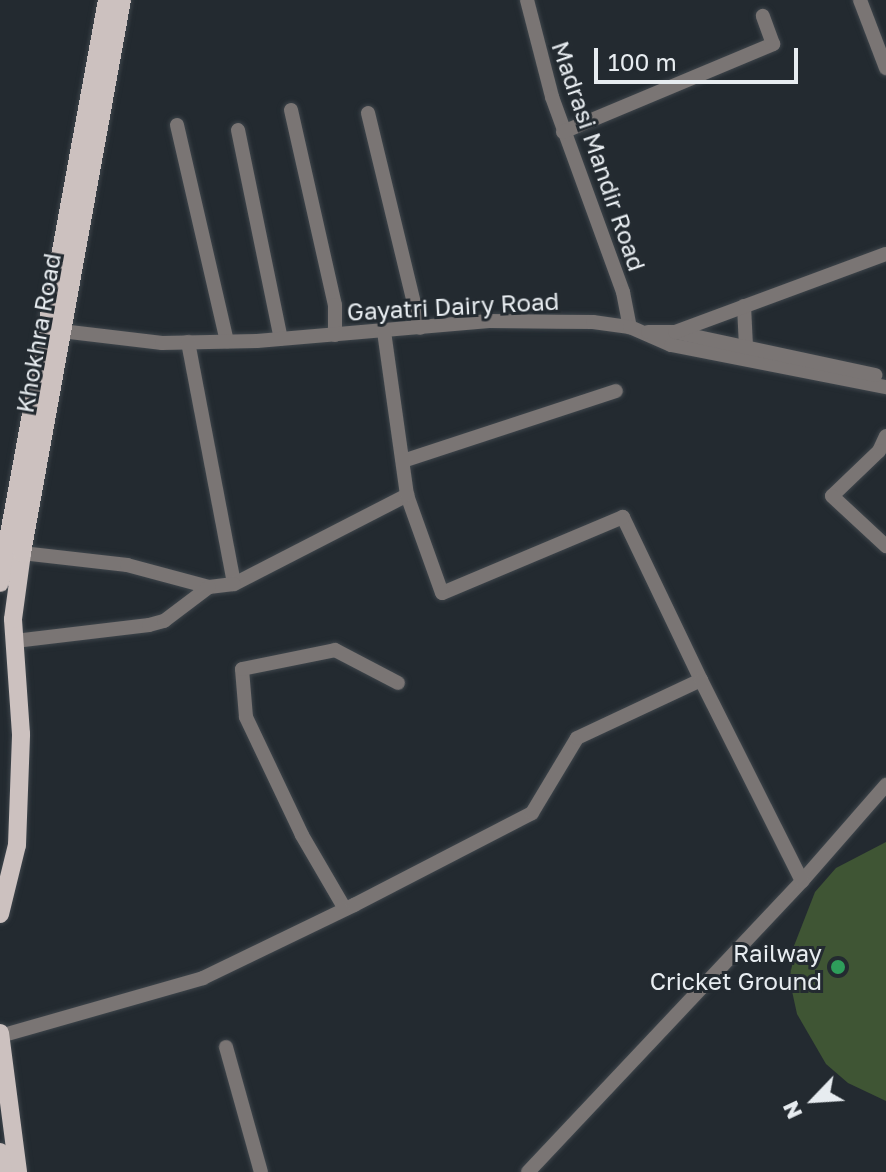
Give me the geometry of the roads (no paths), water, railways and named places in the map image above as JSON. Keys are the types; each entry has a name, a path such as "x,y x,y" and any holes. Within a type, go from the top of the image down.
{"main road":[{"name":"Khokhra Road","path":"0,914 17,845 21,734 15,641 7,618 22,553 107,0"},
{"name":"Khokhra Road","path":"0,583 122,0"},
{"path":"0,1034 18,1172"},
{"path":"0,1152 3,1172"}],"street":[{"name":"Madrasi Mandir Road","path":"527,0 563,132 623,292 630,327"},
{"path":"860,0 886,68"},
{"path":"563,132 773,44 763,16"},
{"path":"291,110 335,305 335,335"},
{"path":"368,113 420,328"},
{"path":"177,125 227,341"},
{"path":"238,130 281,339"},
{"path":"675,332 886,254"},
{"path":"744,306 746,347"},
{"name":"Gayatri Dairy Road","path":"55,330 188,342 281,339 489,321 630,327 648,332 671,345 886,387"},
{"path":"384,331 407,495 442,593 623,517 802,881"},
{"path":"648,332 675,332 886,378"},
{"path":"188,342 234,584"},
{"path":"403,461 616,391"},
{"path":"886,436 879,451 832,496 886,546"},
{"path":"22,553 127,565 209,587 234,584 407,495"},
{"path":"15,641 164,621 209,587"},
{"path":"345,909 302,835 246,717 242,669 335,650 398,683"},
{"path":"0,1034 203,978 345,909 532,813 577,738 701,680"},
{"path":"528,1172 802,881 886,785"},
{"path":"226,1047 261,1172"}],"place":[{"name":"Railway Cricket Ground","path":"838,967"}]}
